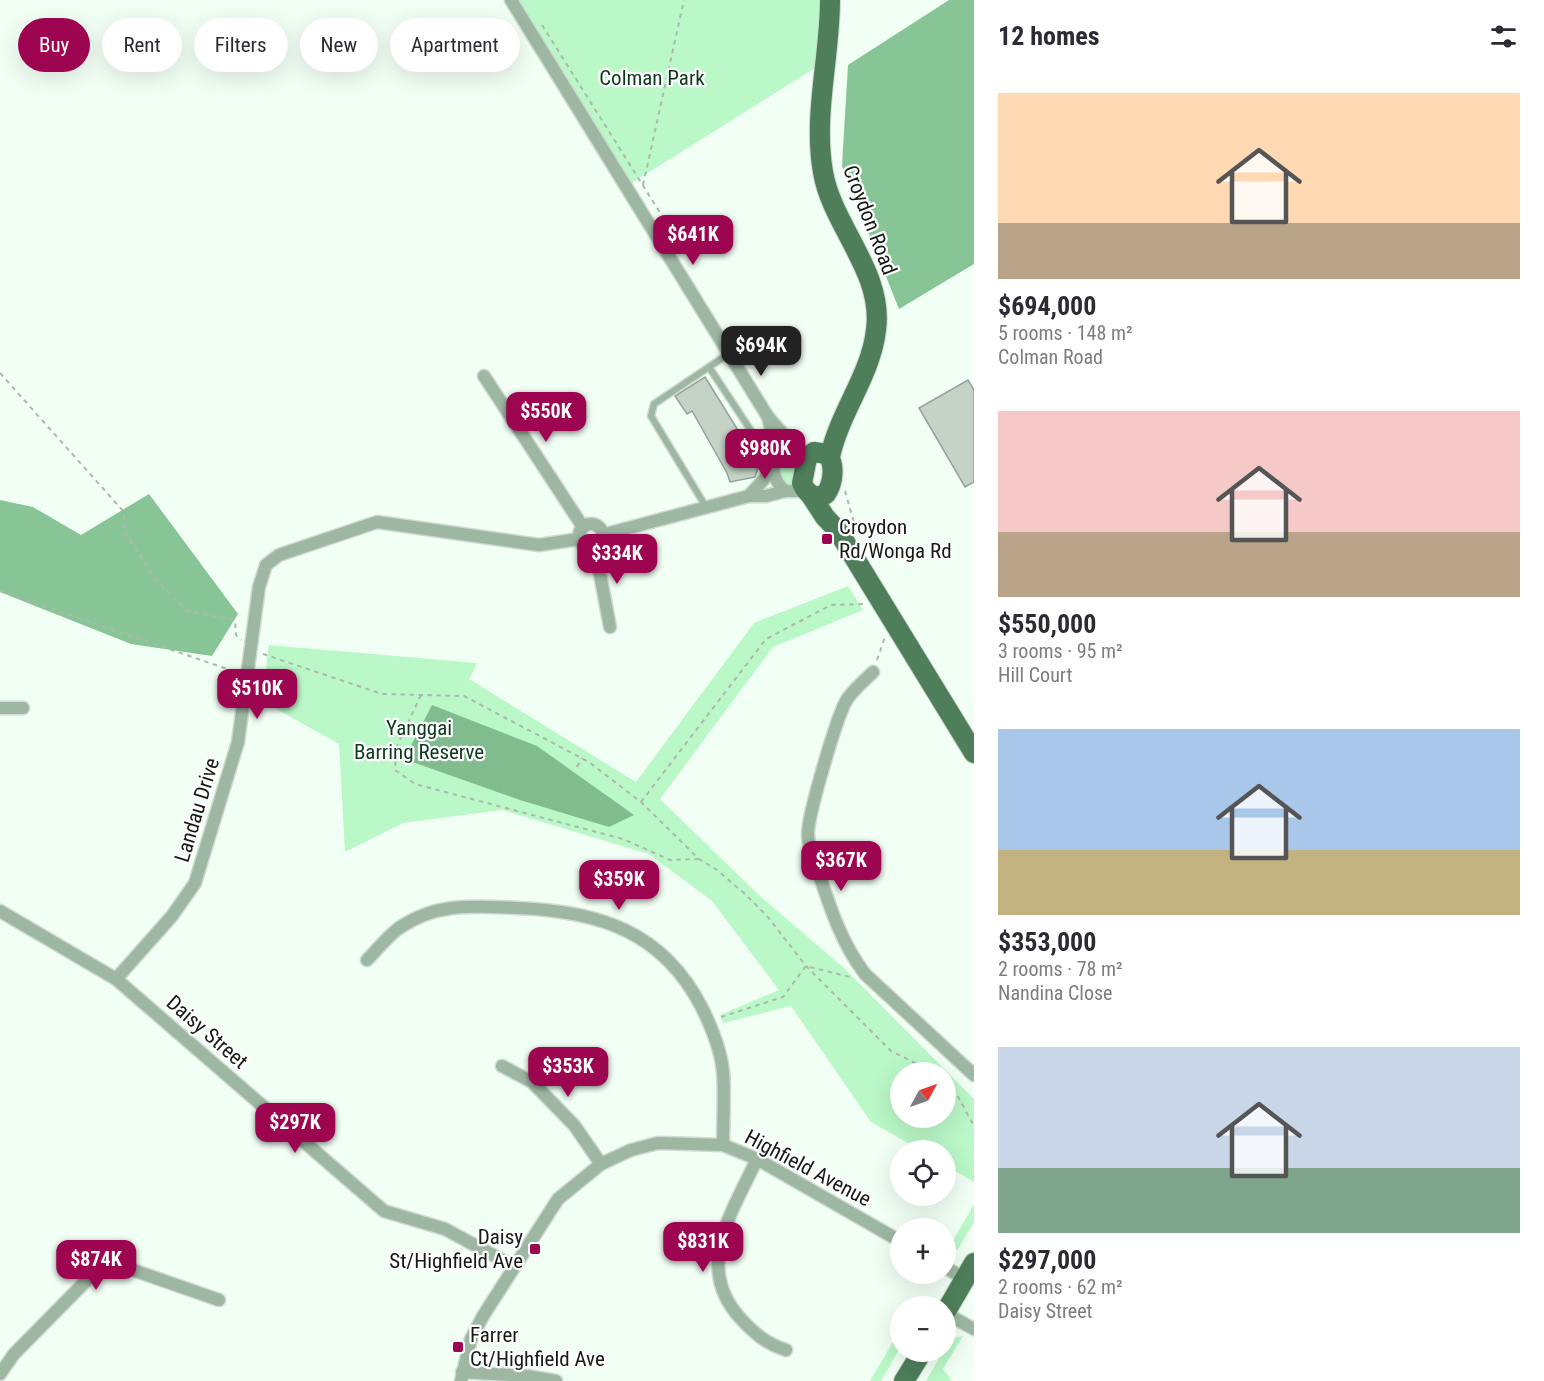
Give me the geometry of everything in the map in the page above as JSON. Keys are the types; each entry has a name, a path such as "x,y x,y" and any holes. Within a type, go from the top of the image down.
{"main road":[{"name":"Croydon Road","path":"812,452 843,414 864,369 877,329 876,308 871,286 830,196 823,173 821,103 830,0"},
{"path":"822,492 833,471 812,452 802,476 822,492 847,530 878,597 974,753"},
{"path":"955,1296 969,1271"},
{"path":"904,1381 916,1362"}],"street":[{"path":"511,0 768,417 812,452"},
{"path":"484,376 581,533 587,548 595,548 601,542 603,535 597,526 590,524 581,533"},
{"path":"768,417 776,481 785,490"},
{"path":"749,496 783,448 812,452"},
{"path":"603,535 749,496 766,496 785,490 822,492"},
{"name":"Landau Drive","path":"116,979 172,916 195,883 238,742 259,587 266,565 279,555 295,548 377,522 539,545 581,533"},
{"path":"595,548 610,627"},
{"path":"873,672 846,700 813,807 808,834 811,852 839,931 851,956 865,974 974,1075"},
{"path":"0,708 23,708"},
{"path":"367,960 398,929 438,909 469,906 558,910 592,917 635,933 676,967 694,992 709,1021 723,1072 723,1145"},
{"path":"0,911 116,979"},
{"name":"Daisy Street","path":"116,979 384,1211 445,1229 513,1266"},
{"path":"502,1066 532,1082 574,1125 602,1164"},
{"name":"Highfield Avenue","path":"461,1376 471,1339 513,1266 558,1199 602,1164 631,1150 658,1143 723,1145 757,1159 890,1235"},
{"path":"757,1159 720,1241 718,1275 728,1305 757,1336 773,1346 786,1350"},
{"path":"0,1374 14,1354 91,1275 111,1268 133,1270 219,1300"},
{"path":"956,1319 974,1329"},
{"path":"461,1376 527,1376 556,1381"}],"lane":[{"path":"706,507 651,416 654,404 728,354"},
{"path":"709,367 774,463"}],"path":[{"path":"643,185 684,0"},
{"path":"537,18 686,254"},
{"path":"0,373 124,512 124,531 153,576 188,611 235,620 236,635 251,650 382,694 464,696 589,762 641,802 699,859 717,870 745,894 767,916 806,966 891,1051 913,1062"},
{"path":"822,492 847,503 847,530"},
{"path":"0,591 248,676"},
{"path":"641,802 766,639 831,605 866,604 878,597"},
{"path":"873,672 891,618"},
{"path":"422,695 396,748 395,770 415,784 624,839 670,860 699,859"},
{"path":"577,767 582,758"},
{"path":"806,966 851,978 865,974"},
{"path":"709,1021 783,997 806,966"},
{"path":"956,1094 974,1126"}],"green space":[{"name":"Colman Park","path":"511,0 826,0 815,68 627,186"},
{"path":"791,455 799,456 794,468 796,485 785,486 776,468 781,458"},
{"name":"Yanggai Barring Reserve","path":"848,586 863,610 773,647 660,799 760,896 844,968 937,1062 890,1062 890,1128 956,1128 956,1081 974,1099 974,1182 956,1171 956,1140 902,1140 871,1122 791,1006 723,1023 720,1015 779,990 712,901 649,854 502,810 403,823 345,852 339,744 262,701 269,645 477,663 469,679 636,782 754,623"},
{"path":"974,1204 974,1222 956,1250 956,1236"},
{"path":"963,1336 956,1348 956,1338"},
{"path":"890,1347 890,1362 892,1362 881,1381 870,1381"},
{"path":"937,1362 947,1362 943,1369 952,1381 926,1381"}],"shaded area":[{"path":"949,0 974,0 974,264 899,309 842,166 848,65"},
{"path":"149,494 238,614 212,656 131,644 0,592 0,500 33,507 81,535"},
{"path":"432,705 537,746 634,815 609,827 520,800 404,759"}],"building":[{"path":"705,377 759,464 755,477 730,482 692,411 687,414 675,396"},
{"path":"968,380 974,390 974,482 965,487 919,408"}],"place":[{"name":"Croydon Rd/Wonga Rd","path":"827,539"},
{"name":"Daisy St/Highfield Ave","path":"535,1249"},
{"name":"Farrer Ct/Highfield Ave","path":"458,1347"}]}
